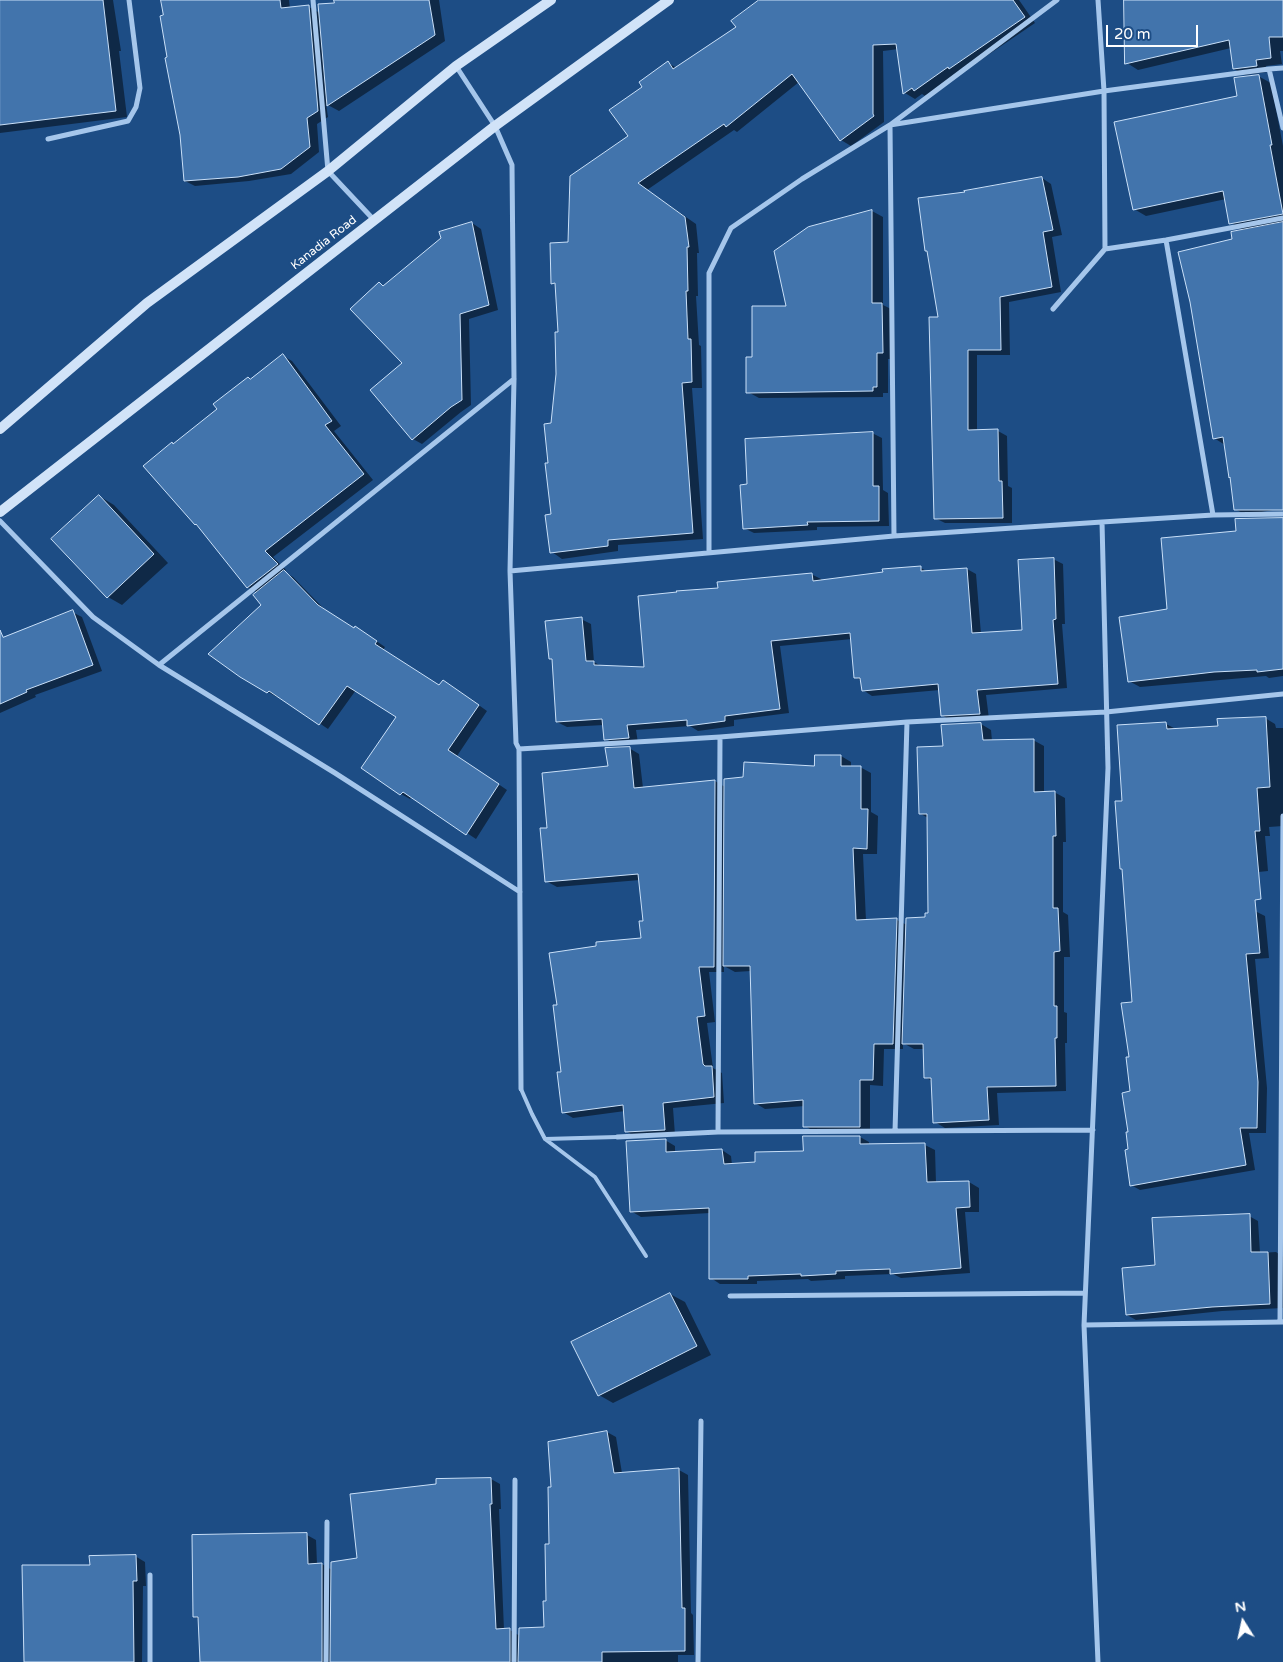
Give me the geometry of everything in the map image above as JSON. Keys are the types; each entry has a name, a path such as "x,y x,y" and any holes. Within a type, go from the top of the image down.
{"main road":[{"path":"0,428 147,303 328,171 456,66 551,0"},
{"name":"Kanadia Road","path":"0,512 495,126 669,0"}],"street":[{"path":"48,139 128,121 136,107 140,88 129,0"},
{"path":"313,0 328,171 374,220"},
{"path":"709,553 709,273 731,228 802,179 890,126 1056,0"},
{"path":"1098,0 1104,91 1105,249"},
{"path":"456,66 495,126 512,165 514,379 510,571 516,743 519,749 521,1089"},
{"path":"890,126 1104,91 1270,68 1283,68"},
{"path":"1270,68 1283,128"},
{"path":"890,126 894,536"},
{"path":"1053,309 1105,249 1166,240 1283,218"},
{"path":"1166,240 1213,515"},
{"path":"159,665 514,379"},
{"path":"510,571 894,536 1213,515 1283,514"},
{"path":"0,521 93,617 159,665 335,773 520,892"},
{"path":"1098,1662 1084,1325 1094,1130 1108,768 1102,522"},
{"path":"519,749 720,737 907,722 1106,712 1283,694"},
{"path":"895,1131 907,722"},
{"path":"718,1132 720,737"},
{"path":"1084,1325 1282,1322 1283,816"},
{"path":"617,1136 718,1132 1094,1130"},
{"path":"730,1296 1085,1293"},
{"path":"698,1662 700,1421"},
{"path":"514,1662 515,1480"},
{"path":"326,1662 327,1522"},
{"path":"150,1575 150,1662"}],"lane":[{"path":"521,1089 545,1139 595,1176 646,1256"},
{"path":"545,1139 617,1136"}],"building":[{"path":"0,0 103,0 116,111 0,125"},
{"path":"161,0 280,0 281,8 309,5 318,111 307,118 310,147 281,169 238,177 184,181 180,135 165,58 167,57 160,16 163,15"},
{"path":"334,0 429,0 435,35 327,106 318,4 334,3"},
{"path":"759,0 1013,0 1025,17 949,69 948,67 914,91 912,88 903,94 896,44 873,45 874,116 840,141 792,74 726,127 724,124 638,183 685,217 689,247 687,247 688,291 686,291 688,339 691,339 692,382 682,383 693,533 608,540 608,546 550,553 545,515 551,514 545,463 548,463 544,424 551,423 556,374 555,332 558,332 555,283 551,284 550,243 568,242 570,176 628,136 609,110 642,87 639,82 668,61 673,69 736,27 731,21"},
{"path":"1124,0 1283,0 1283,37 1269,37 1271,58 1256,60 1257,66 1233,69 1229,40 1125,64"},
{"path":"1259,75 1283,214 1229,224 1223,191 1133,210 1114,122 1237,96 1234,78"},
{"path":"1042,177 1053,230 1043,232 1052,287 1000,297 1001,350 968,350 968,430 998,429 999,481 1002,481 1003,518 934,519 929,317 938,317 927,251 925,251 918,198 965,192"},
{"path":"872,210 872,303 882,303 883,353 877,353 877,387 873,387 873,391 746,393 746,357 752,357 752,306 786,306 774,251 808,227"},
{"path":"472,222 489,305 460,314 462,400 412,440 370,390 402,363 350,309 379,282 383,286 441,238 439,232"},
{"path":"1283,222 1283,510 1234,510 1223,437 1213,439 1190,302 1178,252 1232,239 1231,232"},
{"path":"283,354 332,421 325,425 364,474 265,551 278,564 247,588 196,524 143,466 217,409 213,404 248,377 250,379"},
{"path":"873,432 873,486 879,486 879,521 807,522 808,525 743,529 740,485 747,484 745,439"},
{"path":"99,495 154,554 107,598 51,539"},
{"path":"1283,518 1283,669 1257,672 1257,670 1214,672 1128,682 1119,617 1167,609 1161,538 1236,531 1235,519"},
{"path":"1054,558 1056,619 1053,620 1058,684 977,690 980,714 941,716 938,684 862,691 860,678 854,678 850,633 771,641 780,709 725,716 725,721 687,726 687,720 627,725 629,738 604,740 602,719 556,722 552,659 549,659 545,621 582,617 586,661 594,661 594,665 644,667 638,596 718,588 717,582 812,573 813,581 883,572 882,569 921,566 921,571 967,568 972,633 1022,630 1018,560"},
{"path":"284,570 318,605 354,628 355,626 377,641 375,644 439,685 443,680 479,705 448,750 499,784 466,835 403,792 400,795 361,768 396,717 347,686 319,725 269,691 267,693 240,677 208,654 261,605 253,595"},
{"path":"73,610 93,665 26,690 27,692 0,704 0,630 3,637"},
{"path":"1266,717 1270,787 1257,788 1260,831 1255,831 1261,899 1255,900 1260,953 1246,954 1258,1082 1257,1128 1240,1128 1246,1165 1130,1186 1125,1150 1128,1149 1126,1132 1128,1132 1122,1093 1130,1091 1126,1057 1129,1057 1121,1003 1132,1002 1115,801 1122,801 1117,725 1166,722 1167,729 1218,726 1217,719"},
{"path":"981,723 983,740 1034,739 1034,792 1055,791 1056,836 1053,836 1053,908 1058,908 1060,951 1054,952 1054,1006 1057,1006 1057,1038 1055,1038 1056,1086 987,1087 989,1120 933,1123 931,1078 924,1078 923,1044 902,1044 906,918 925,917 925,913 928,913 927,814 919,814 917,747 943,746 941,725"},
{"path":"630,747 634,788 715,780 714,967 699,967 705,1016 697,1017 703,1064 705,1066 712,1066 714,1097 663,1103 665,1130 625,1132 623,1105 562,1113 557,1072 561,1072 553,1005 557,1005 549,953 596,946 596,942 641,938 639,921 643,921 638,874 545,882 540,828 547,828 542,773 608,766 605,748"},
{"path":"815,755 841,755 841,766 861,766 861,809 868,809 867,849 853,848 856,920 897,918 893,1044 874,1044 873,1080 860,1080 860,1127 803,1127 803,1100 754,1104 750,966 723,966 724,779 743,777 744,762 814,766"},
{"path":"803,1136 860,1136 860,1144 925,1143 927,1182 969,1181 970,1207 956,1208 961,1268 890,1274 890,1269 836,1271 836,1274 801,1276 801,1274 748,1276 748,1279 709,1279 709,1208 630,1212 626,1141 666,1139 666,1152 722,1149 724,1164 755,1162 755,1152 803,1151"},
{"path":"1250,1214 1251,1252 1268,1252 1270,1304 1126,1315 1122,1268 1155,1265 1152,1218"},
{"path":"670,1293 697,1346 598,1396 571,1342"},
{"path":"607,1431 614,1473 679,1468 682,1608 685,1608 685,1651 602,1652 602,1662 518,1662 519,1628 544,1627 543,1601 546,1601 545,1544 549,1544 548,1487 551,1487 548,1442"},
{"path":"491,1478 492,1504 490,1504 496,1629 510,1628 510,1662 330,1662 331,1562 357,1558 350,1494 436,1484 436,1479"},
{"path":"307,1533 308,1564 322,1563 322,1662 200,1662 198,1617 193,1617 192,1535"},
{"path":"136,1555 137,1581 133,1581 134,1662 24,1662 22,1565 90,1565 89,1556"}]}
